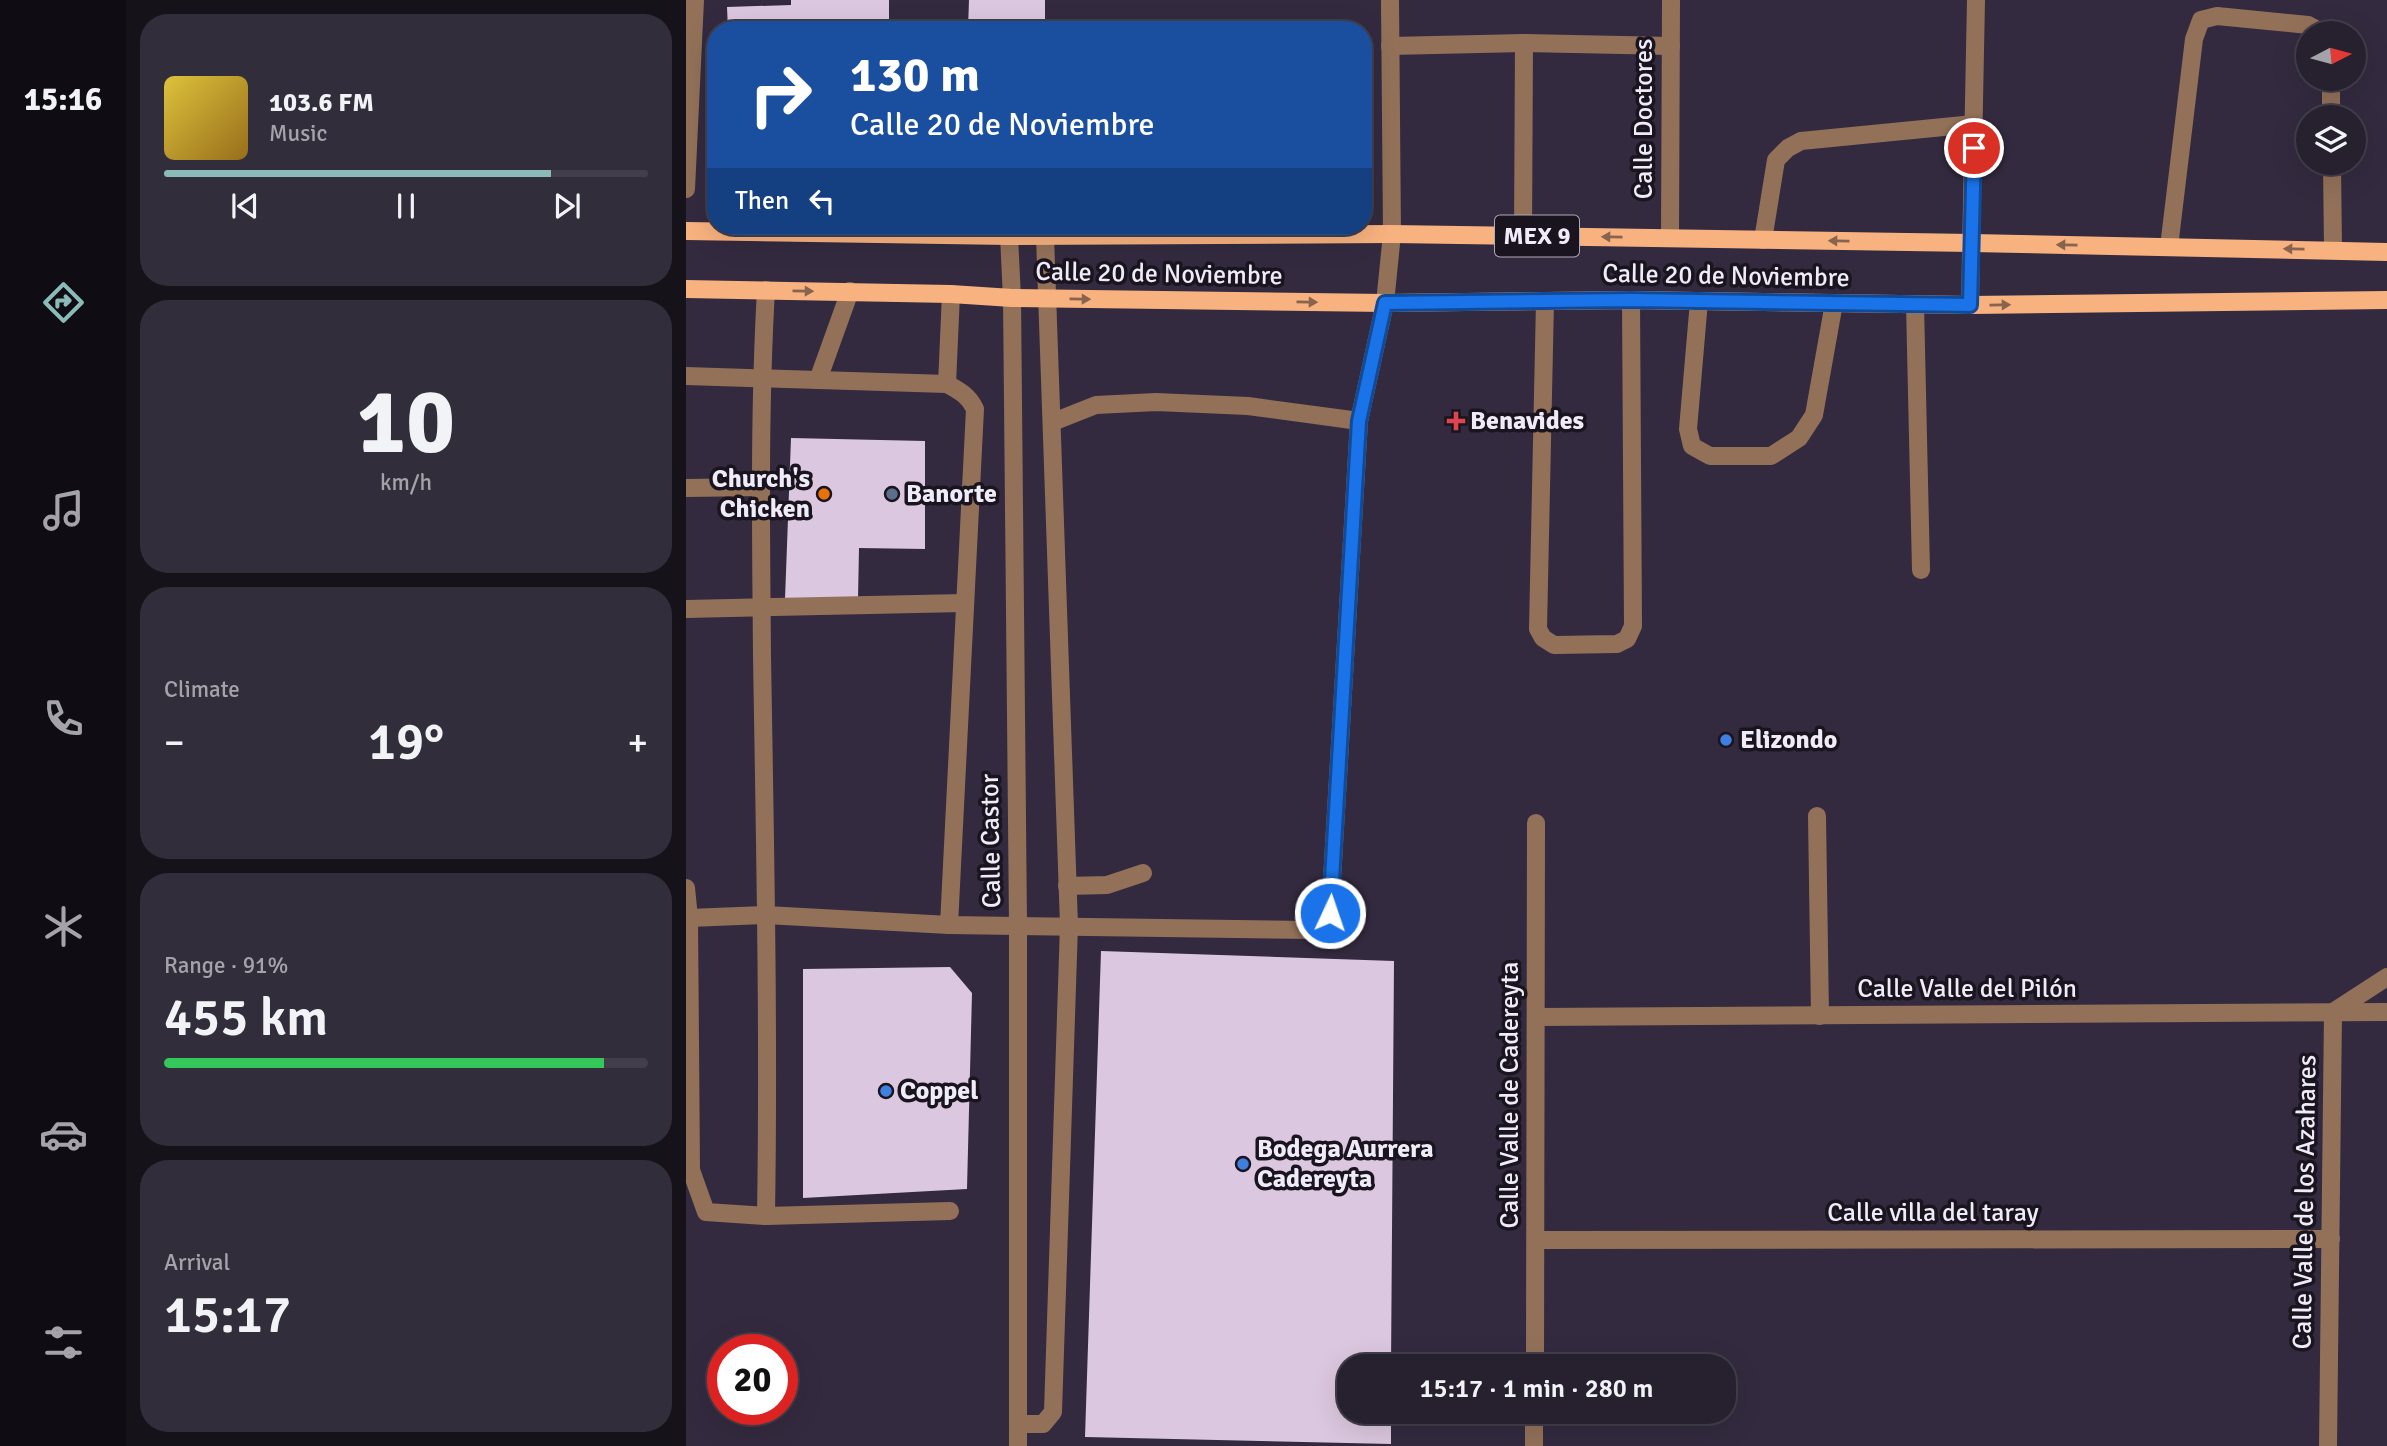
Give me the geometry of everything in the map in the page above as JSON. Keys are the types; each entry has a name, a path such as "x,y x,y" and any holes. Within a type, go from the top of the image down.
{"main road":[{"name":"Calle 20 de Noviembre","path":"686,232 707,232"},
{"name":"Calle 20 de Noviembre","path":"1372,234 2387,252"},
{"name":"Calle 20 de Noviembre","path":"928,235 1218,235"},
{"name":"Calle 20 de Noviembre","path":"686,289 850,291 1012,298 1385,303 1631,300 1970,305 2387,300"}],"street":[{"path":"686,189 695,0"},
{"path":"689,918 766,915 949,925 1314,930 1325,924 1330,913 1359,421 1385,303 1392,234 1390,0"},
{"name":"Calle Doctores","path":"1670,238 1671,0"},
{"path":"1970,305 1976,0"},
{"path":"2169,247 2194,39 2201,20 2217,16 2296,24"},
{"path":"1390,46 1524,43 1671,47"},
{"path":"1523,236 1524,43"},
{"path":"1763,240 1776,160 1788,148 1801,141 1974,124"},
{"path":"2332,175 2333,250"},
{"name":"Calle Castor","path":"1009,236 1012,298 1018,924 1018,1446"},
{"path":"1018,1424 1043,1424 1053,1412 1069,925 1045,236"},
{"path":"766,290 761,377 766,1216"},
{"path":"818,380 850,291"},
{"path":"947,384 951,294"},
{"path":"1545,302 1538,629 1543,638 1554,645 1616,644 1627,639 1633,626 1631,300"},
{"path":"1699,301 1688,429 1692,446 1710,456 1771,456 1799,438 1814,415 1834,303"},
{"path":"1915,304 1921,570"},
{"path":"686,376 947,384 965,395 975,410 949,925"},
{"path":"1053,422 1096,405 1156,402 1248,406 1359,421"},
{"path":"686,488 761,487"},
{"path":"686,609 964,603"},
{"path":"1817,816 1820,1016"},
{"name":"Calle Valle de Cadereyta","path":"1535,1354 1536,822"},
{"path":"1067,886 1107,885 1143,873"},
{"path":"686,888 689,918 691,1170 706,1212 766,1216 950,1211"},
{"path":"2333,1012 2387,977"},
{"path":"2333,1012 2387,1012"},
{"name":"Calle Valle del Pilón","path":"1537,1017 2333,1012"},
{"name":"Calle Valle de los Azahares","path":"2328,1446 2333,1012"},
{"name":"Calle villa del taray","path":"1536,1240 2331,1239"},
{"path":"1534,1424 1534,1446"}],"building":[{"path":"791,0 889,0 889,21 728,21 727,7 791,5"},
{"path":"969,0 1045,0 1045,21 968,21"},
{"name":"Church's Chicken","path":"791,438 925,441 925,549 859,548 858,599 785,599"},
{"name":"Bodega Aurrera Cadereyta","path":"1101,951 1394,961 1391,1354 1337,1354 1337,1424 1391,1424 1391,1444 1085,1437"},
{"name":"Coppel","path":"950,967 972,993 967,1189 803,1198 803,969"}],"place":[{"name":"Benavides","path":"1456,421"},
{"name":"Church's Chicken","path":"824,494"},
{"name":"Banorte","path":"892,494"},
{"name":"Elizondo","path":"1726,740"},
{"name":"Coppel","path":"886,1091"},
{"name":"Bodega Aurrera Cadereyta","path":"1243,1164"}],"route":[{"path":"1330,913 1359,421 1385,303 1631,300 1970,305 1974,148"}]}
